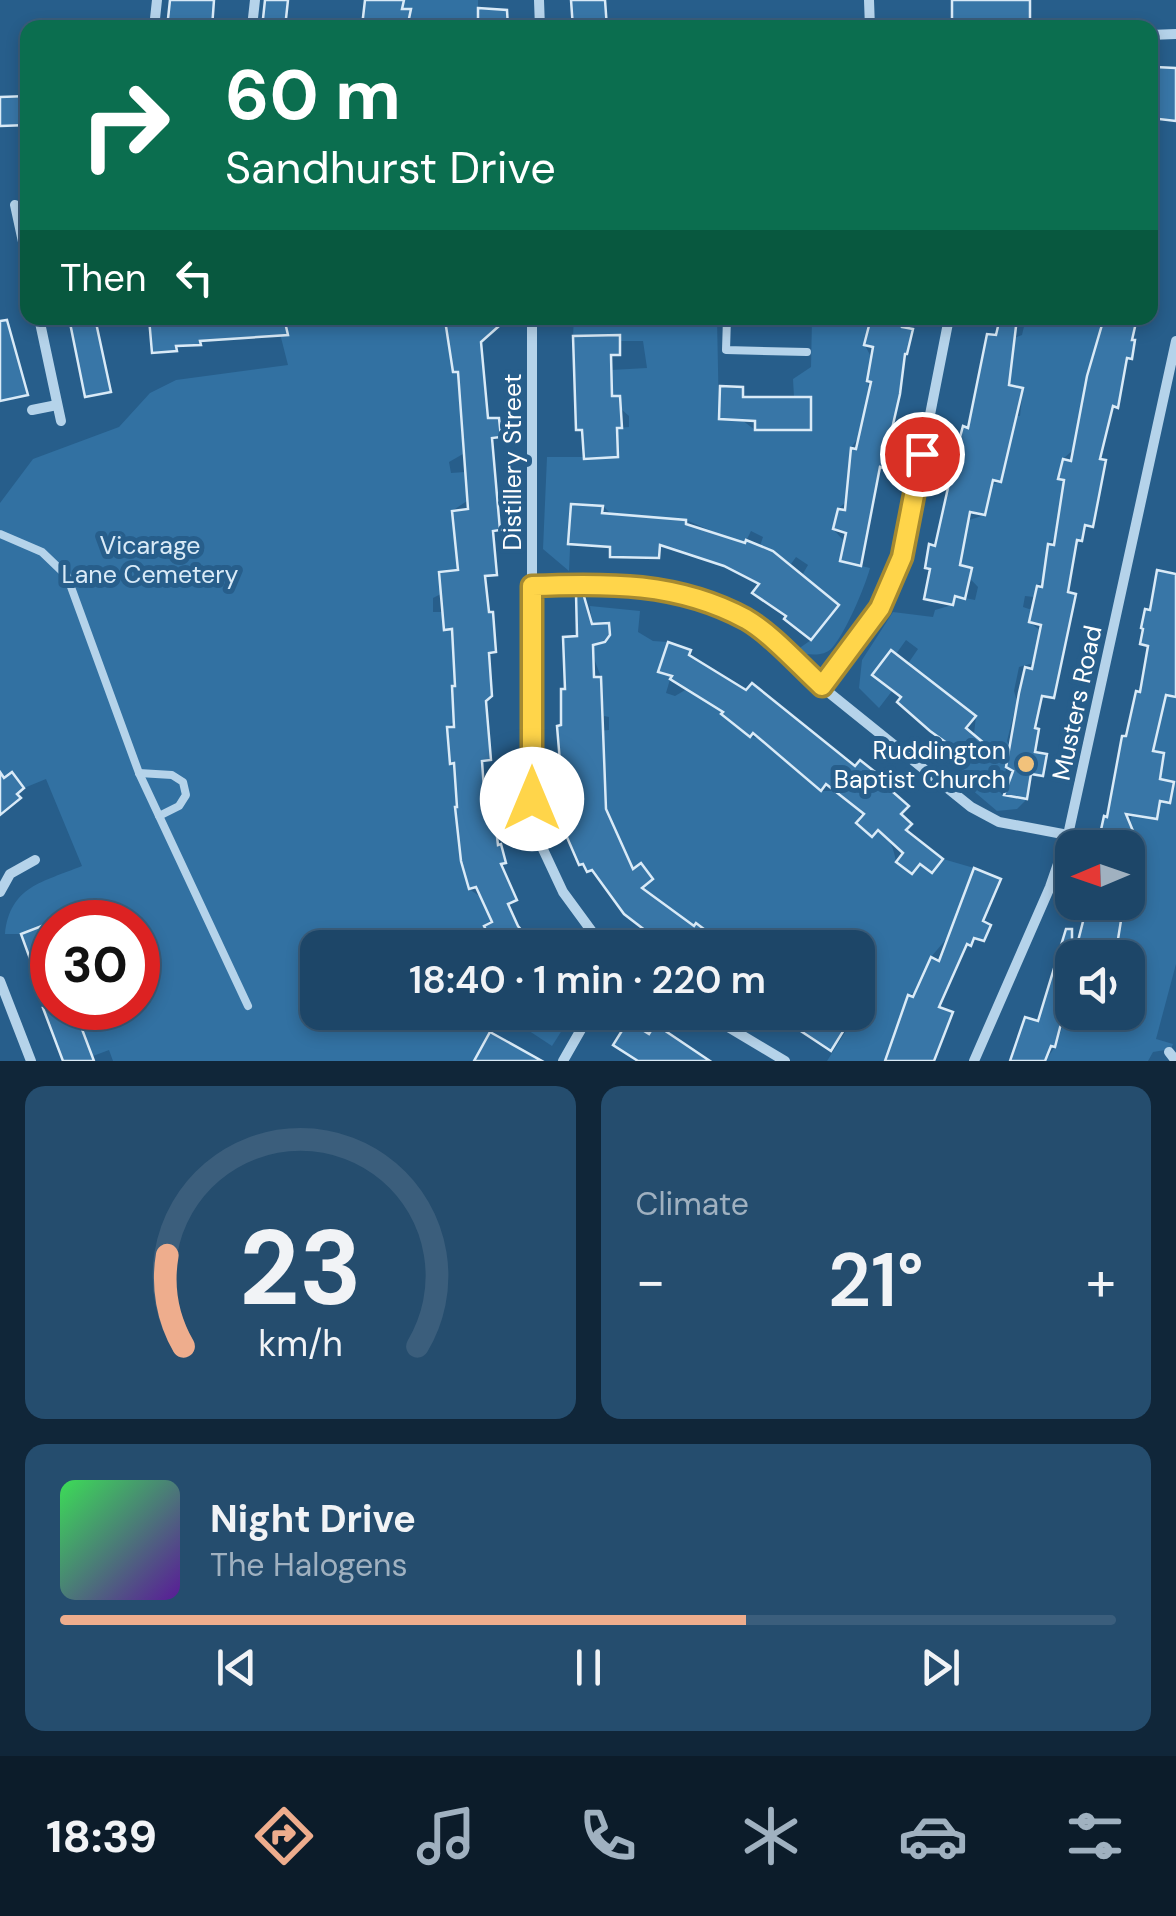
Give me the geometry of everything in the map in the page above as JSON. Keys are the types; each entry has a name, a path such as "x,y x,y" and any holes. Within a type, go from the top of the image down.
{"street":[{"path":"15,205 20,224"},
{"path":"40,325 61,422"},
{"name":"Distillery Street","path":"532,325 532,799 541,845 563,892 591,930"},
{"path":"822,686 880,608 902,557 948,325"},
{"name":"Musters Road","path":"1069,830 1176,341"},
{"path":"32,410 57,406"},
{"path":"532,586 618,583 690,594 749,621 971,807 1000,822 1055,833"},
{"path":"0,892 10,874 35,860"},
{"name":"Musters Road","path":"974,1061 1055,873"},
{"path":"0,981 31,1061"},
{"path":"563,1061 580,1030"},
{"path":"733,1030 786,1061"}],"lane":[{"path":"727,325 726,350 806,352"},
{"path":"0,534 42,552 67,576 140,773 248,1006"},
{"path":"140,773 172,775 183,782 186,795 179,806 160,816"}],"green space":[{"path":"404,0 478,0 478,20 408,20 410,10 402,9"},
{"name":"Vicarage Lane Cemetery","path":"278,325 446,325 451,360 457,363 463,454 449,462 451,473 465,472 467,501 452,511 458,570 439,572 441,594 433,598 433,612 443,612 445,630 456,629 454,722 447,727 450,763 455,767 460,856 469,889 481,897 491,920 484,926 485,930 300,930 300,1030 489,1030 474,1061 113,1061 109,1050 93,1056 82,1030 160,1030 160,900 30,900 30,930 5,934 8,918 21,896 42,882 82,866 46,779 24,788 12,772 0,781 0,503 33,459 119,427 150,393 176,380 288,365"},
{"path":"574,325 717,325 719,419 742,420 755,430 811,430 811,398 794,397 793,379 811,367 812,325 869,325 865,345 871,357 869,388 858,438 851,448 846,502 838,509 833,529 844,541 840,561 870,568 848,622 832,648 824,653 794,652 811,640 838,605 801,577 808,565 796,557 786,571 771,550 760,546 763,537 751,531 744,545 686,520 611,514 603,506 572,504 569,571 543,549 547,457 618,457 617,428 629,427 629,416 621,409 620,397 612,396 611,370 647,368 643,341 620,341 619,335 573,336"},
{"path":"1024,325 1102,325 1073,450 1063,459 1056,537 1048,544 1043,580 1034,597 1025,596 1023,607 1032,610 1029,622 1040,630 1034,663 1019,667 1001,794 1027,799 1017,809 997,811 957,777 985,744 974,734 976,716 907,665 918,649 906,640 896,654 891,650 872,675 892,691 879,708 859,688 862,660 893,612 933,617 935,610 952,605 955,596 975,600 978,587 956,564 969,520 985,515 988,503 979,488 1001,482 1005,463 989,448 1008,452 1015,416 1020,416 1023,388 1009,385 1014,338 1022,335"},
{"path":"590,606 640,611 638,632 653,641 668,642 658,671 671,676 666,693 675,696 687,689 720,709 721,715 750,737 759,738 821,791 835,791 861,812 857,823 888,840 896,862 911,874 920,864 932,873 943,859 974,868 948,937 931,957 915,992 908,995 885,1061 827,1061 847,1030 875,1030 875,930 705,930 696,924 689,930 636,892 653,879 641,863 623,876 599,828 605,749 598,741 598,731 609,730 609,717 604,716 601,677 593,656 593,643 605,624 592,624"},
{"path":"1166,695 1176,697 1176,964 1156,1039 1173,1044 1171,1049 1153,1052 1148,1061 1045,1061 1061,1030 1145,1030 1145,940 1107,940 1111,920 1145,920 1145,830 1128,830 1132,815 1157,819 1160,801 1170,802 1174,782 1160,779 1164,753 1152,751"},
{"path":"528,1030 562,1030 552,1046"}],"building":[{"path":"170,0 214,0 213,20 168,20"},
{"path":"265,0 288,0 286,20 263,20"},
{"path":"365,0 404,0 402,9 411,9 409,20 363,20"},
{"path":"571,0 605,0 606,20 572,20"},
{"path":"952,0 1030,0 1030,20 952,20"},
{"path":"478,8 507,10 508,20 478,20"},
{"path":"1158,67 1176,68 1176,121 1158,119"},
{"path":"20,96 20,125 0,126 0,97"},
{"path":"7,320 28,395 0,401 0,321"},
{"path":"70,325 97,325 111,392 85,397"},
{"path":"150,325 286,325 288,335 200,341 201,345 176,346 177,351 152,353"},
{"path":"446,325 500,325 481,342 488,418 499,418 501,437 492,438 500,530 493,531 497,575 485,576 496,652 489,653 492,696 486,701 491,760 482,761 485,804 493,803 498,845 501,844 506,863 501,864 517,900 508,904 521,930 486,930 484,926 492,922 476,887 469,889 461,861 454,763 450,764 447,727 454,727 455,686 452,629 444,630 439,572 458,570 452,511 468,509 458,372 453,372"},
{"path":"869,325 902,325 913,329 861,566 840,561 846,533 833,529 838,509 845,510 851,448 856,449 871,382 867,381 873,347 864,345"},
{"path":"998,325 1016,325 1009,385 1023,388 1001,482 993,480 985,515 970,512 960,565 972,568 965,599 955,596 953,605 924,599 930,569 925,568 929,544 935,546 963,426 968,428 987,334 996,335"},
{"path":"1102,325 1135,325 1132,359 1127,358 1118,408 1113,406 1100,459 1106,460 1093,527 1085,525 1082,541 1077,540 1068,592 1076,594 1054,698 1042,696 1035,728 1039,729 1035,752 1047,754 1043,776 1031,774 1027,799 1004,795 1013,771 1006,767 1025,667 1032,669 1041,625 1029,622 1037,586 1042,587 1048,544 1054,545 1064,480 1058,479 1063,459 1071,461 1087,376"},
{"path":"620,335 620,355 611,355 612,396 620,396 622,428 617,428 618,457 584,459 582,430 576,430 573,336"},
{"path":"720,386 743,387 743,397 811,397 811,430 755,430 755,421 719,419"},
{"path":"571,504 603,506 602,513 686,520 686,524 745,543 746,540 773,551 839,605 811,640 784,619 786,616 752,593 759,584 724,566 660,545 659,558 610,557 610,547 568,544"},
{"path":"1157,570 1176,574 1176,697 1166,695 1153,751 1164,753 1160,779 1174,782 1170,803 1160,801 1157,819 1126,814 1133,830 1101,830 1104,816 1107,817 1122,736 1126,736 1136,691 1140,692 1148,646 1140,644 1141,628 1145,609 1150,610"},
{"path":"576,593 583,593 592,624 609,623 610,635 605,642 593,645 594,677 601,677 606,809 633,869 641,863 653,879 642,888 705,930 645,930 624,914 592,870 587,872 583,864 579,865 566,835 557,726 561,725 561,689 565,689 563,637 577,636"},
{"path":"668,642 691,650 689,655 746,690 752,683 855,766 860,760 879,775 877,778 909,806 901,814 912,824 906,830 943,859 932,873 920,864 912,874 896,862 903,853 878,830 872,837 856,823 864,814 826,784 821,791 753,733 750,737 723,712 670,679 672,676 658,672"},
{"path":"891,650 976,716 966,728 985,744 972,761 930,731 897,702 901,697 872,675"},
{"path":"0,772 4,778 12,772 24,788 17,794 21,798 0,815"},
{"path":"974,868 1001,879 983,921 991,925 984,941 974,938 971,946 967,944 939,1007 953,1012 934,1061 885,1061 908,995 913,997 931,957 939,961"},
{"path":"1083,920 1121,920 1118,940 1078,940"},
{"path":"1066,929 1072,929 1072,940 1063,940"},
{"path":"30,931 30,959 21,934"},
{"path":"1055,965 1055,1030 1059,1030 1055,1047 1051,1046 1045,1061 1010,1061 1025,1017 1038,1021"},
{"path":"51,1030 82,1030 94,1061 63,1061"},
{"path":"622,1030 649,1034 651,1030 664,1030 710,1061 638,1061 613,1045"},
{"path":"799,1030 844,1030 831,1051"},
{"path":"490,1032 542,1061 474,1061"}],"place":[{"name":"Ruddington Baptist Church","path":"1026,764"}],"route":[{"path":"532,799 532,586 618,583 690,594 749,621 822,686 880,608 902,557 922,454"}]}
